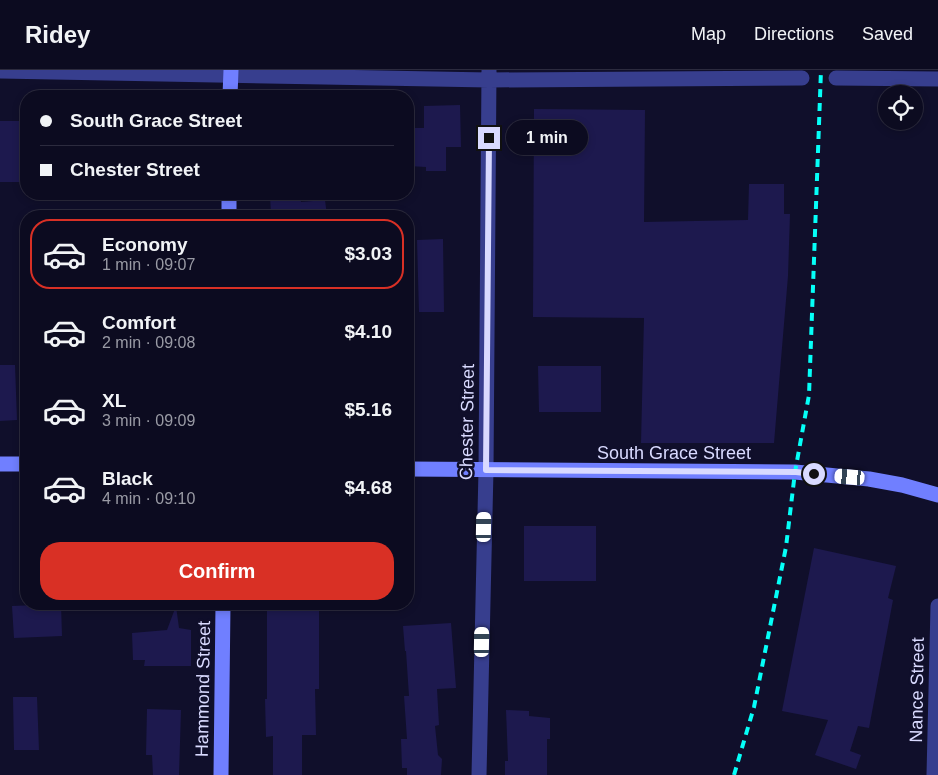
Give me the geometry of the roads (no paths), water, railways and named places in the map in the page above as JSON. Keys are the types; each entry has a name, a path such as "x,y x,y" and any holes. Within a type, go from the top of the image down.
{"street":[{"path":"0,71 802,78"},
{"path":"230,90 231,73"},
{"name":"Chester Street","path":"479,775 486,470 489,75"},
{"path":"836,78 938,79"},
{"path":"0,464 20,464"},
{"name":"South Grace Street","path":"414,470 796,472 869,478 938,495"},
{"name":"Nance Street","path":"934,775 938,606"},
{"name":"Hammond Street","path":"221,775 224,610"}],"railway":[{"path":"734,775 754,707 786,547 795,472 809,395 821,70"}]}
